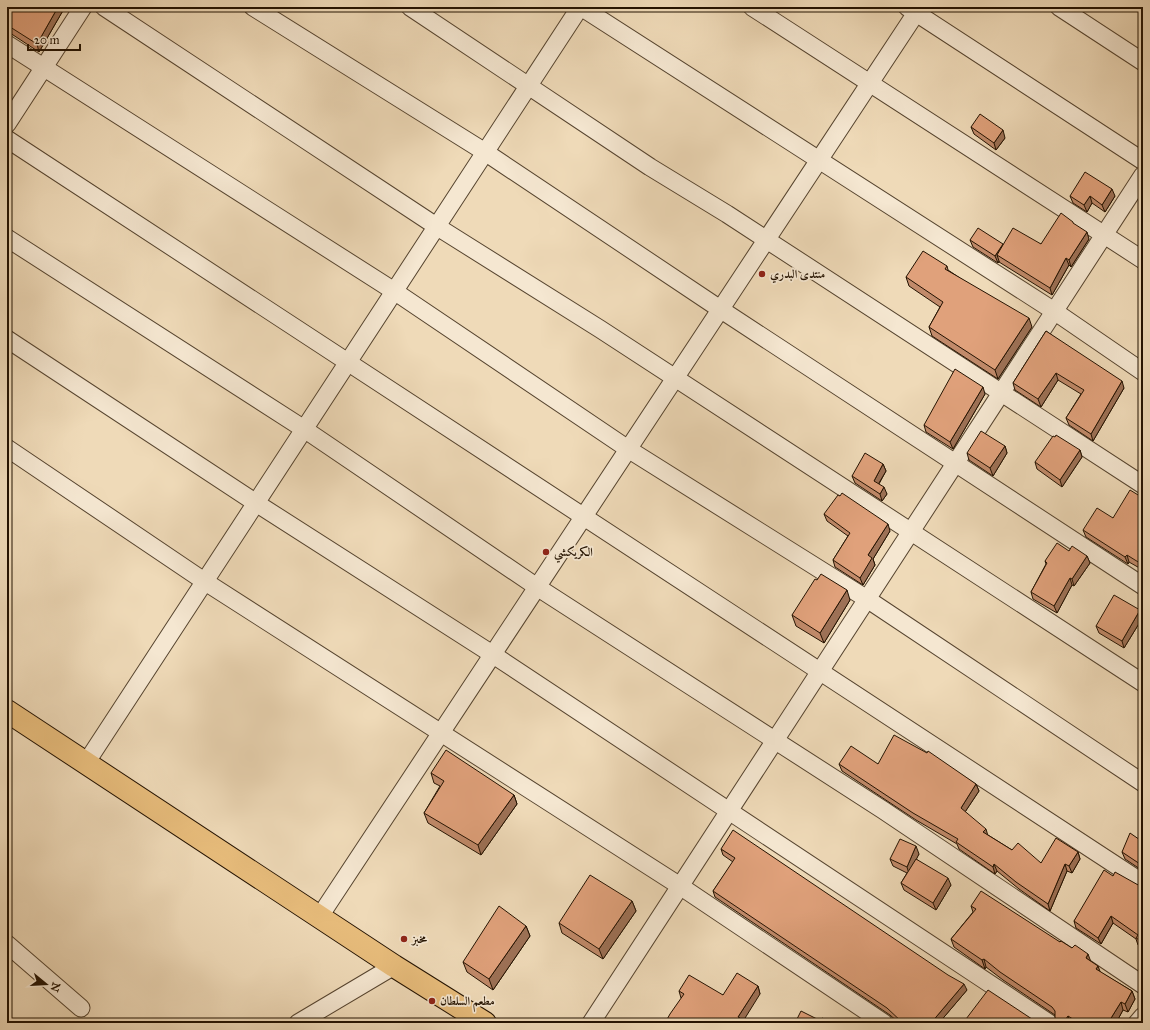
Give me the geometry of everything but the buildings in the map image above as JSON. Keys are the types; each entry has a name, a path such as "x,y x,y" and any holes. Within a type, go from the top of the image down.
{"main road":[{"path":"7,711 394,966 486,1023"}],"street":[{"path":"7,124 83,7"},
{"path":"104,7 436,226 675,378 1143,683"},
{"path":"253,7 485,152 720,309 1143,586"},
{"path":"410,7 650,167 1143,485"},
{"path":"86,762 580,7 1054,311 1143,372"},
{"path":"752,7 1143,260"},
{"path":"1059,7 1143,62"},
{"path":"320,916 869,84 915,9 1143,161"},
{"path":"7,44 43,69 394,291 628,449 867,599 1143,783"},
{"path":"7,139 1143,883"},
{"path":"591,1023 1143,175"},
{"path":"7,238 304,429 537,587 775,739 1143,985"},
{"path":"7,339 256,503 492,654 1049,1023"},
{"path":"7,448 204,581 680,886 884,1023"},
{"path":"7,944 81,1008"},
{"path":"298,1023 394,966"},
{"path":"1137,1023 1143,1016"}],"place":[{"name":"منتدى البدري","path":"762,274"},
{"name":"الكريكشي","path":"546,552"},
{"name":"مخبز","path":"404,939"},
{"name":"مطعم السلطان","path":"432,1001"}]}
